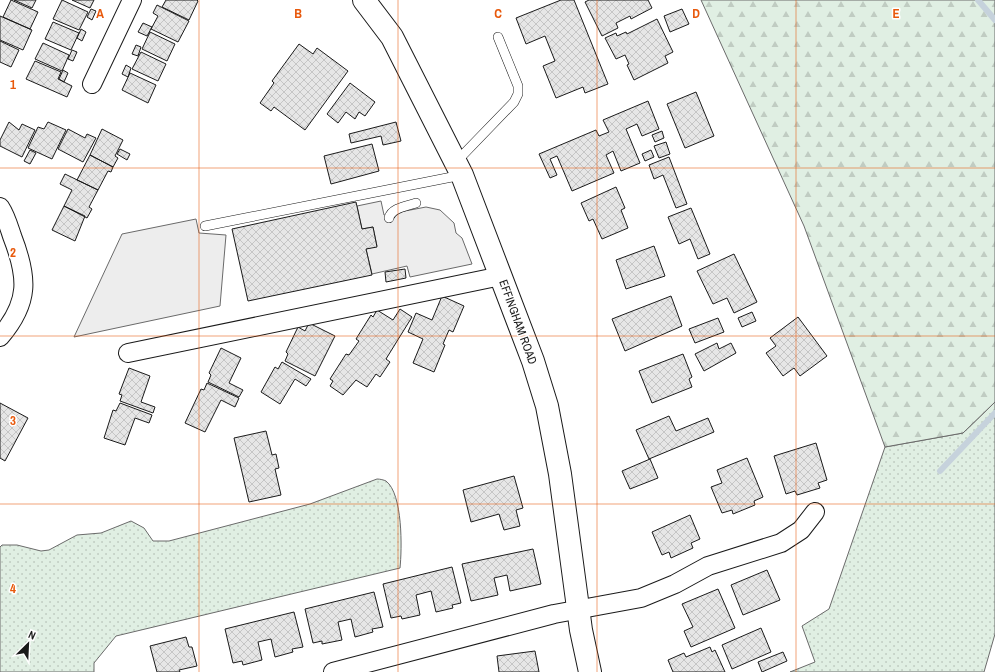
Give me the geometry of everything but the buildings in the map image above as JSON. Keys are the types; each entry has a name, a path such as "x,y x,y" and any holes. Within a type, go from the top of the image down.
{"street":[{"path":"92,84 132,0"},
{"name":"EFFINGHAM ROAD","path":"364,0 392,37 459,169 533,361 547,406 560,474 581,630 590,672"},
{"path":"0,207 17,249 23,269 23,290 19,309 12,323 0,337"},
{"path":"128,353 501,276"},
{"path":"333,672 554,614 641,598 675,584 708,566 781,543 801,530 815,512"}],"lane":[{"path":"205,226 459,169 514,102 518,94 518,86 498,37"},
{"path":"389,218 390,214 394,211 416,203"}],"green space":[{"path":"701,0 995,0 995,402 963,433 885,447 804,226"},
{"path":"995,402 995,634 984,672 790,672 815,662 802,626 829,609 885,447 963,433"},
{"path":"377,479 386,481 392,488 396,497 401,536 400,568 116,636 94,663 94,672 0,672 0,547 2,545 17,545 41,551 49,550 77,535 101,533 131,521 144,528 153,541 169,541 310,504"}],"shaded area":[{"path":"381,201 384,215 426,207 440,210 454,223 456,233 462,238 472,264 410,277 407,266 372,274 366,249 377,246 373,227 362,229 357,206"},
{"path":"196,219 199,233 226,235 220,306 74,337 122,234"}],"waterway":[{"path":"978,0 995,20"},
{"path":"940,471 995,413"}]}
